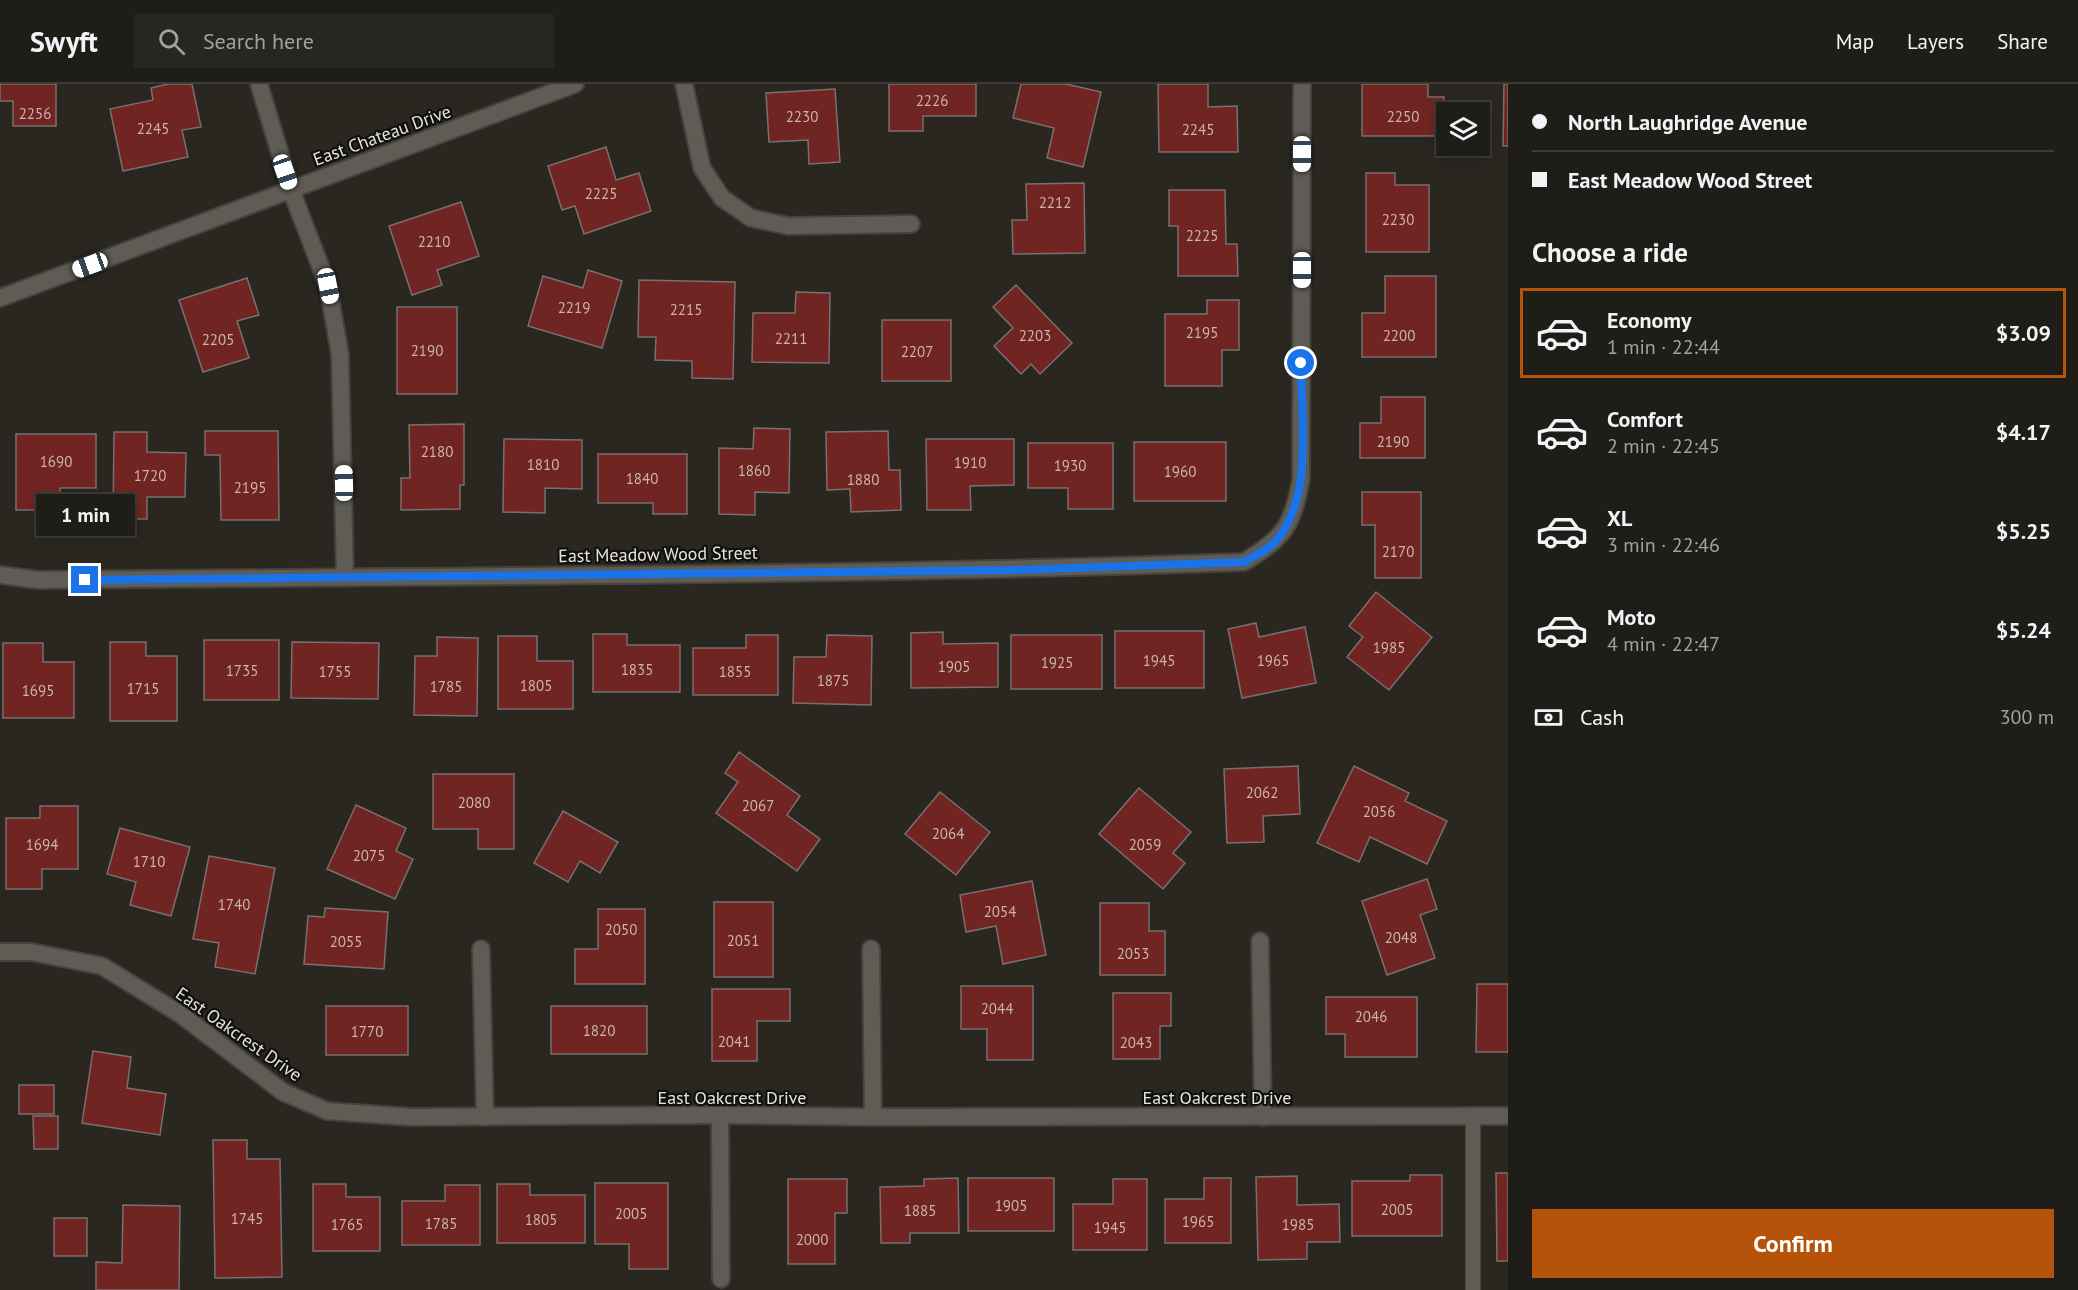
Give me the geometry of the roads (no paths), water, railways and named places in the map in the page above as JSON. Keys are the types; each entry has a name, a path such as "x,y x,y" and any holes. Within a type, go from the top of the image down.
{"street":[{"path":"259,84 291,190 328,286 340,354 345,577"},
{"name":"East Chateau Drive","path":"0,298 575,84"},
{"path":"684,84 702,168 722,198 751,218 788,226 911,224"},
{"name":"East Meadow Wood Street","path":"0,575 38,580 345,577 1014,570 1244,562 1274,543 1295,513 1301,479 1302,84"},
{"path":"1260,941 1263,1117"},
{"path":"481,949 485,1117"},
{"path":"871,949 873,1117"},
{"name":"East Oakcrest Drive","path":"0,952 31,952 102,966 180,1014 283,1092 327,1111 411,1117 1508,1116"},
{"path":"720,1115 721,1279"}],"lane":[{"path":"1473,1117 1473,1290"}]}
